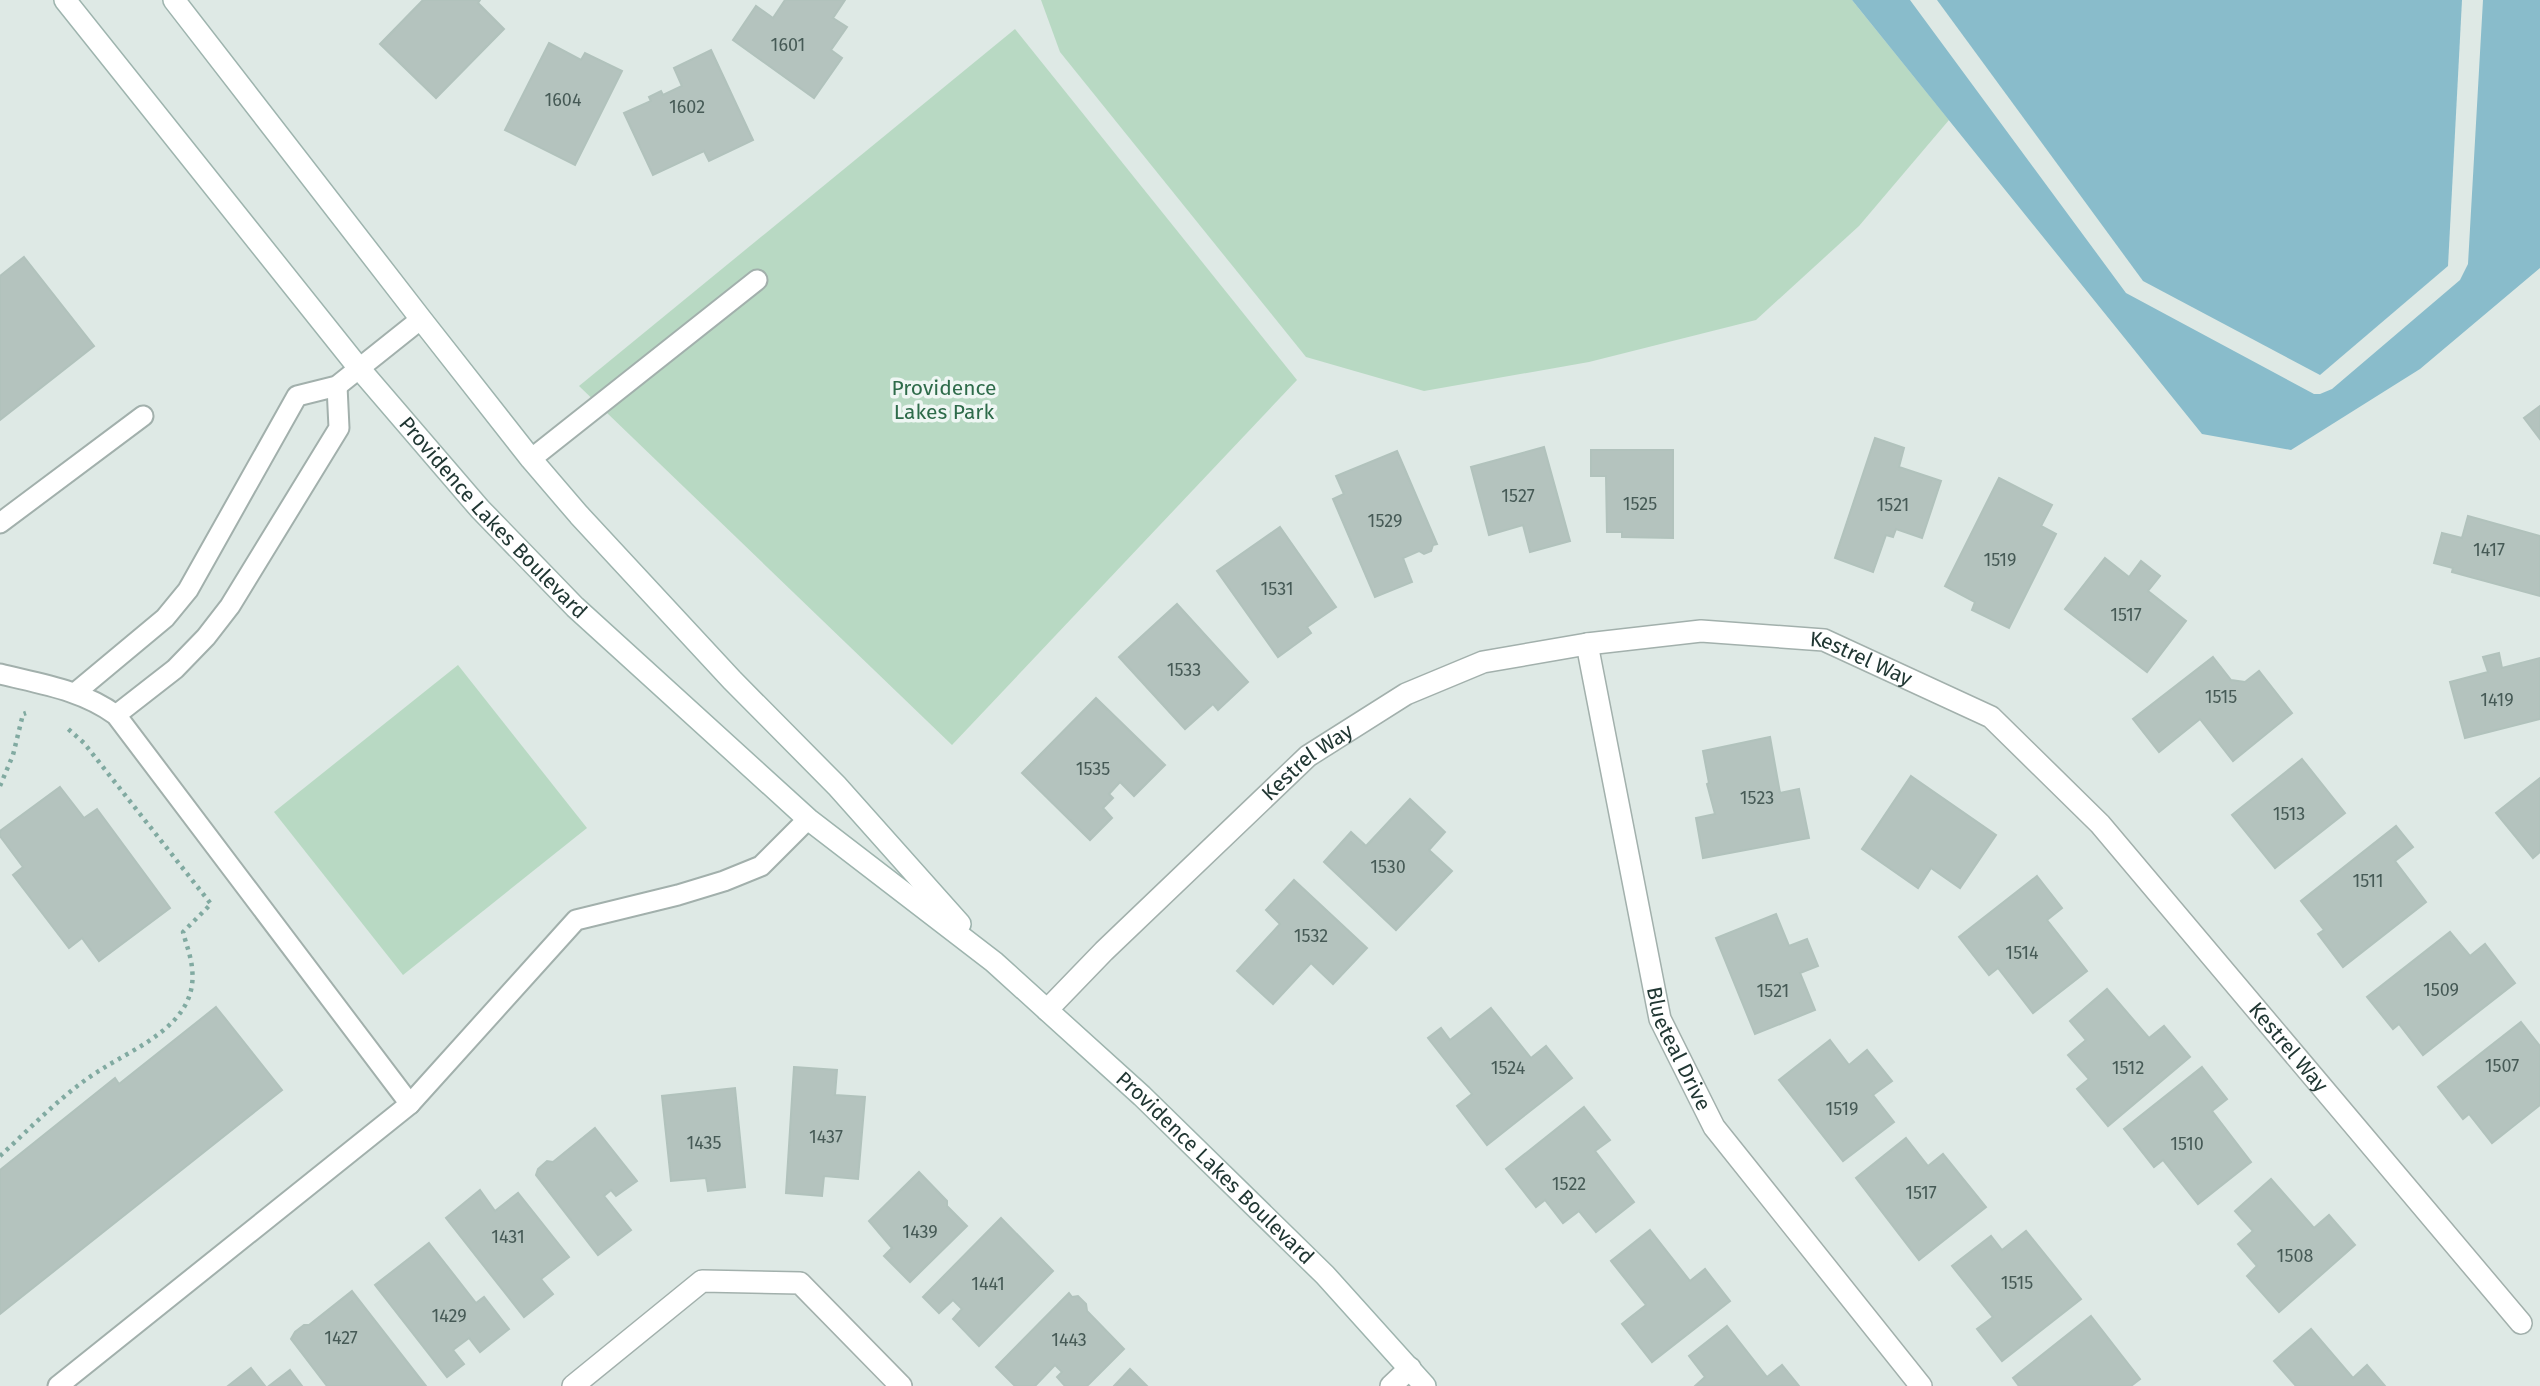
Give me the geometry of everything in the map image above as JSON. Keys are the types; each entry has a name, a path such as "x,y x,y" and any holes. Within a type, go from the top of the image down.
{"street":[{"name":"Providence Lakes Boulevard","path":"65,0 358,368 480,509 575,607 808,819 994,962 1234,1184 1325,1275 1425,1386"},
{"name":"Providence Lakes Boulevard","path":"174,0 531,459 629,570 732,680 837,786 994,962"},
{"name":"Kestrel Way","path":"1046,1010 1308,756 1406,694 1483,662 1587,644 1701,631 1824,640 1991,717 2100,824 2521,1323"},
{"name":"Blueteal Drive","path":"1587,644 1660,1019 1714,1127 1921,1386"},
{"path":"573,1386 702,1281 800,1283 901,1386"},
{"path":"1391,1386 1410,1368"}],"lane":[{"path":"531,459 757,280"},
{"path":"75,693 165,618 188,590 297,396 337,386 421,319"},
{"path":"116,715 176,669 230,606 339,428 337,386"},
{"path":"0,523 143,416"},
{"path":"0,674 75,693 98,702 116,715 410,1104"},
{"path":"58,1386 410,1104 576,920 678,895 761,866 808,819"}],"path":[{"path":"0,786 13,755 23,714 30,711"},
{"path":"0,1156 79,1086 101,1069 150,1042 173,1021 186,1003 191,990 193,970 183,932 211,904 84,743 62,722"}],"green space":[{"path":"1041,0 1852,0 1949,120 1859,226 1756,320 1589,362 1424,391 1306,357 1060,52"},
{"name":"Providence Lakes Park","path":"1015,29 1297,380 952,745 579,386"},
{"path":"458,665 587,828 403,975 274,812"}],"water":[{"path":"1852,0 1910,0 2126,293 2314,394 2320,394 2332,389 2460,280 2468,264 2483,0 2540,0 2540,268 2420,369 2291,450 2202,434"},
{"path":"1937,0 2462,0 2448,266 2320,375 2143,281"}],"building":[{"path":"423,0 480,0 478,3 504,29 436,98 380,44"},
{"path":"785,0 845,0 833,18 847,27 831,50 842,58 814,98 733,40 756,6 773,18"},
{"path":"549,43 581,60 585,53 622,71 575,165 505,130"},
{"path":"711,50 753,140 709,161 704,151 653,175 624,113 651,101 649,97 661,91 663,95 682,86 674,68"},
{"path":"24,257 94,346 0,420 0,276"},
{"path":"2540,406 2540,439 2524,418"},
{"path":"1875,438 1904,448 1899,467 1941,481 1922,538 1896,529 1893,537 1886,535 1873,572 1835,558"},
{"path":"1544,447 1570,541 1530,552 1523,525 1489,535 1471,467"},
{"path":"1591,450 1673,450 1673,538 1622,537 1622,532 1607,532 1606,476 1591,476"},
{"path":"1397,451 1437,544 1424,554 1419,551 1403,558 1412,582 1375,597 1333,499 1344,494 1336,476"},
{"path":"1999,478 2052,505 2041,526 2056,534 2009,628 1972,610 1975,602 1945,586"},
{"path":"2468,516 2540,536 2540,596 2452,572 2453,568 2434,563 2442,533 2462,538"},
{"path":"1280,527 1336,607 1307,627 1311,633 1278,657 1217,571"},
{"path":"2105,558 2129,577 2141,561 2160,576 2148,591 2186,621 2147,672 2065,609"},
{"path":"1177,604 1248,682 1218,710 1213,704 1185,729 1119,657"},
{"path":"2499,653 2502,668 2540,658 2540,719 2465,738 2450,682 2488,672 2483,657"},
{"path":"2213,657 2231,680 2245,682 2259,671 2292,713 2233,761 2200,719 2159,752 2133,719"},
{"path":"1096,698 1165,765 1134,796 1120,782 1109,794 1113,798 1103,808 1112,818 1090,840 1022,773"},
{"path":"1770,737 1780,793 1799,789 1809,838 1703,858 1696,818 1715,814 1707,784 1709,783 1703,751"},
{"path":"2302,759 2345,813 2275,868 2232,815"},
{"path":"1911,776 1996,835 1960,888 1931,868 1918,888 1862,849"},
{"path":"2540,778 2540,852 2533,858 2496,813"},
{"path":"60,787 84,818 97,809 170,908 99,961 82,938 69,948 13,875 23,867 0,836 0,831"},
{"path":"1410,799 1445,832 1429,850 1452,871 1396,930 1324,862 1351,832 1366,846"},
{"path":"2396,826 2413,847 2395,861 2426,902 2343,967 2318,934 2324,930 2301,901"},
{"path":"2037,876 2062,908 2047,920 2087,971 2033,1013 1998,968 1989,975 1959,937"},
{"path":"1294,880 1367,948 1333,984 1311,963 1273,1004 1237,971 1280,924 1266,910"},
{"path":"1776,914 1789,946 1807,939 1818,966 1800,973 1815,1010 1755,1034 1716,938"},
{"path":"2450,932 2470,956 2485,944 2515,983 2423,1055 2399,1024 2393,1029 2367,997"},
{"path":"2107,989 2149,1038 2164,1026 2190,1057 2108,1126 2077,1089 2089,1079 2068,1055 2086,1040 2070,1021"},
{"path":"216,1007 282,1090 0,1314 0,1170 115,1078 119,1084"},
{"path":"1491,1008 1531,1058 1546,1046 1572,1078 1487,1145 1457,1106 1472,1094 1428,1038 1441,1028 1450,1040"},
{"path":"2521,1022 2540,1046 2540,1105 2492,1143 2469,1114 2463,1119 2438,1087"},
{"path":"1830,1040 1849,1065 1867,1050 1892,1081 1873,1095 1894,1122 1843,1161 1779,1080"},
{"path":"794,1067 837,1070 835,1095 865,1097 858,1179 824,1176 822,1196 786,1193"},
{"path":"2202,1067 2227,1099 2212,1111 2251,1162 2198,1204 2163,1160 2154,1167 2124,1129"},
{"path":"735,1088 745,1187 708,1191 706,1178 671,1181 662,1096"},
{"path":"1584,1107 1610,1140 1595,1151 1634,1202 1596,1232 1579,1211 1563,1223 1545,1200 1536,1207 1506,1169"},
{"path":"595,1128 637,1181 616,1196 611,1190 604,1196 631,1230 598,1255 536,1175 538,1169 547,1161 553,1162"},
{"path":"1906,1138 1928,1166 1943,1154 1986,1207 1919,1260 1856,1178"},
{"path":"919,1172 967,1226 910,1282 884,1256 892,1248 869,1221"},
{"path":"2271,1179 2314,1228 2329,1215 2355,1245 2279,1312 2247,1276 2257,1266 2238,1244 2253,1231 2235,1211"},
{"path":"480,1190 495,1211 518,1193 569,1257 541,1279 553,1294 524,1317 446,1218"},
{"path":"1001,1218 1053,1271 979,1346 953,1319 962,1309 953,1300 939,1313 923,1297"},
{"path":"1650,1230 1690,1281 1705,1269 1730,1301 1652,1362 1622,1324 1646,1305 1611,1261"},
{"path":"2026,1231 2081,1299 2002,1361 1977,1329 1993,1317 1952,1266 1991,1236 2002,1250"},
{"path":"429,1243 476,1303 484,1297 509,1329 480,1352 469,1338 453,1350 464,1364 447,1377 375,1285"},
{"path":"352,1291 426,1386 327,1386 291,1339 295,1332 304,1325 309,1325"},
{"path":"1069,1293 1072,1297 1078,1296 1086,1304 1087,1311 1124,1349 1087,1386 1065,1386 1057,1377 1062,1372 1055,1365 1035,1386 1015,1386 996,1367"},
{"path":"2091,1316 2140,1379 2131,1386 2019,1386 2013,1378"},
{"path":"1727,1326 1767,1377 1782,1365 1799,1386 1695,1386 1705,1377 1689,1356"},
{"path":"2311,1329 2353,1378 2367,1365 2385,1386 2296,1386 2274,1361"},
{"path":"251,1368 265,1386 228,1386"},
{"path":"1130,1369 1147,1386 1114,1386"},
{"path":"290,1370 302,1386 269,1386"}]}
